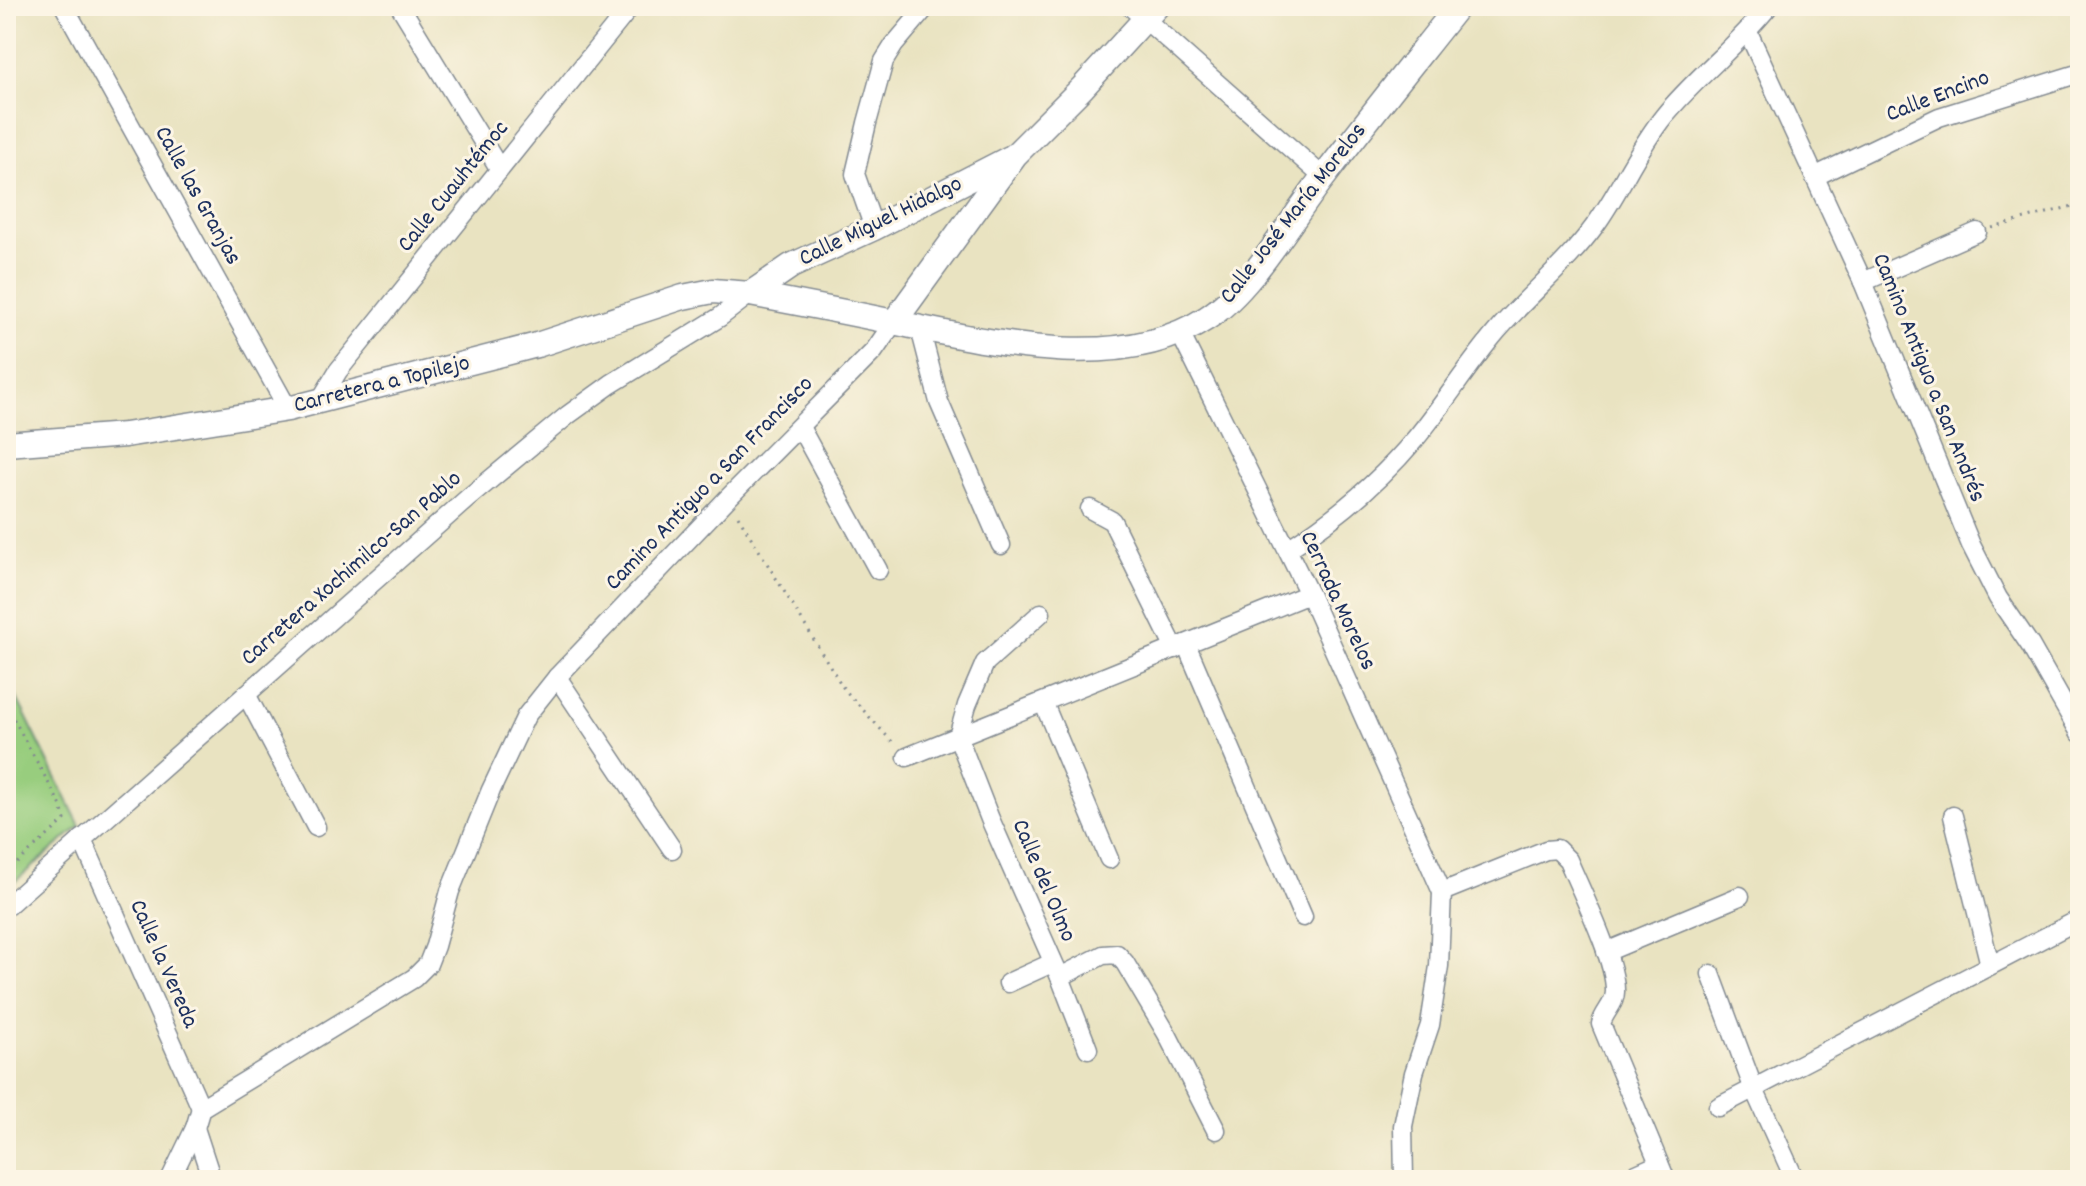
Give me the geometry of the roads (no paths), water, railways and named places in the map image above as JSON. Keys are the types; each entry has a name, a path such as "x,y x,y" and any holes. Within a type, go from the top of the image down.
{"main road":[{"name":"Calle José María Morelos","path":"894,322 992,343 1064,349 1148,343 1180,333 1209,317 1233,296 1458,6"},
{"name":"Calle Miguel Hidalgo","path":"894,322 1015,155 1083,87 1144,10"},
{"name":"Calle Miguel Hidalgo","path":"750,294 791,266 874,228 1015,155"},
{"name":"Carretera a Topilejo","path":"6,444 125,435 288,409 537,345 683,297 713,291 750,294 894,322"}],"street":[{"name":"Calle las Granjas","path":"64,6 288,409"},
{"path":"400,6 499,168"},
{"name":"Calle Cuauhtémoc","path":"320,401 338,371 631,6"},
{"path":"874,228 855,174 864,135 884,61 927,6"},
{"path":"1288,549 1349,504 1385,472 1416,438 1497,331 1584,240 1610,205 1633,159 1664,116 1748,32 1769,6"},
{"path":"1144,10 1323,177"},
{"name":"Camino Antiguo a San Andrés","path":"1748,32 1863,282 1971,545 1998,598 2038,658 2080,733"},
{"name":"Calle Encino","path":"1816,176 1939,117 2080,73"},
{"path":"1863,282 1977,232"},
{"name":"Carretera Xochimilco-San Pablo","path":"6,907 468,498 568,415 611,384 720,317 750,294"},
{"name":"Camino Antiguo a San Francisco","path":"201,1108 414,978 428,964 450,891 491,790 526,716 557,677 874,351 894,322"},
{"path":"920,328 939,402 1001,545"},
{"name":"Cerrada Morelos","path":"1180,333 1288,549 1442,892"},
{"path":"800,427 878,570"},
{"path":"1090,509 1112,521 1181,646 1303,917"},
{"path":"907,757 1309,594"},
{"path":"958,737 967,705 985,663 1041,613"},
{"path":"557,677 672,849"},
{"path":"246,694 316,827"},
{"path":"1044,704 1109,859"},
{"name":"Calle del Olmo","path":"958,737 1056,970 1103,955 1117,954 1167,1034 1216,1130"},
{"path":"1953,816 1990,965"},
{"name":"Calle la Vereda","path":"82,839 201,1108"},
{"path":"1404,1180 1403,1126 1414,1073 1430,1025 1439,966 1442,892 1546,850 1557,849 1568,860 1606,952 1616,988 1614,1002 1604,1013 1601,1024 1662,1172 1623,1180"},
{"path":"1606,952 1740,896"},
{"path":"1718,1107 2080,919"},
{"path":"1008,983 1056,970 1088,1049"},
{"path":"1711,974 1753,1087 1795,1180"},
{"path":"170,1180 201,1108"},
{"path":"195,1128 212,1180"}]}
